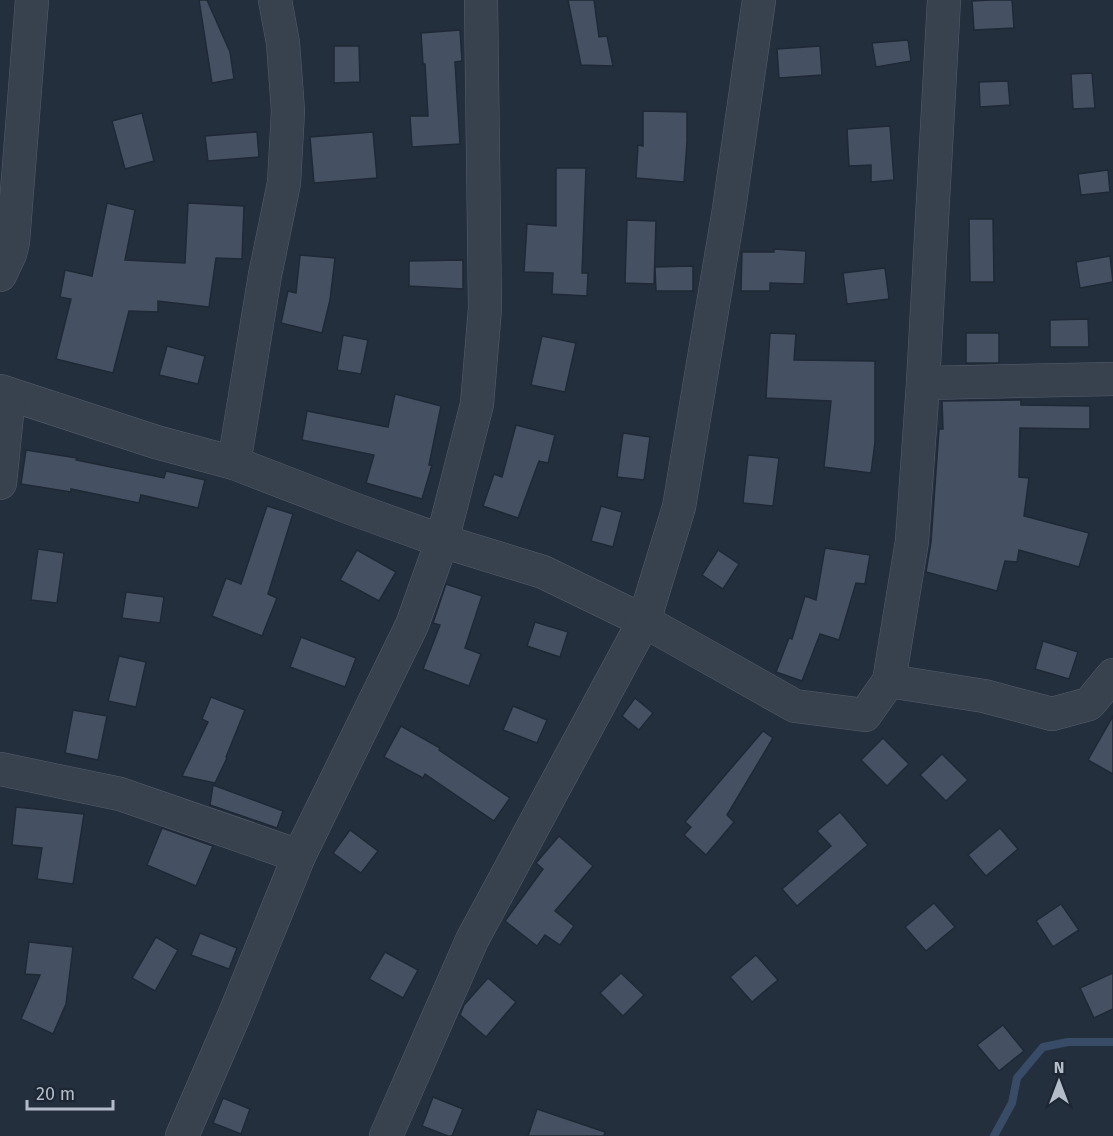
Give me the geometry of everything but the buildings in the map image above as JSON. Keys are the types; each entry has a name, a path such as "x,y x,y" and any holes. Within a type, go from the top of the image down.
{"street":[{"path":"0,275 10,254 7,239 32,0"},
{"path":"234,462 265,275 284,183 288,111 283,43 275,0"},
{"path":"183,1136 299,856 412,625 441,540 477,404 485,308 482,0"},
{"path":"387,1136 472,940 644,621 679,507 729,209 759,0"},
{"path":"0,483 4,393 156,442 234,462 356,510 543,572 644,621 795,706 865,715 888,681 912,542 944,0"},
{"path":"923,383 1113,379"},
{"path":"888,681 984,696 1052,714 1089,704 1113,675"},
{"path":"0,769 120,794 299,856"}],"waterway":[{"path":"994,1136 1012,1103 1017,1078 1043,1047 1068,1042 1113,1042"}]}
